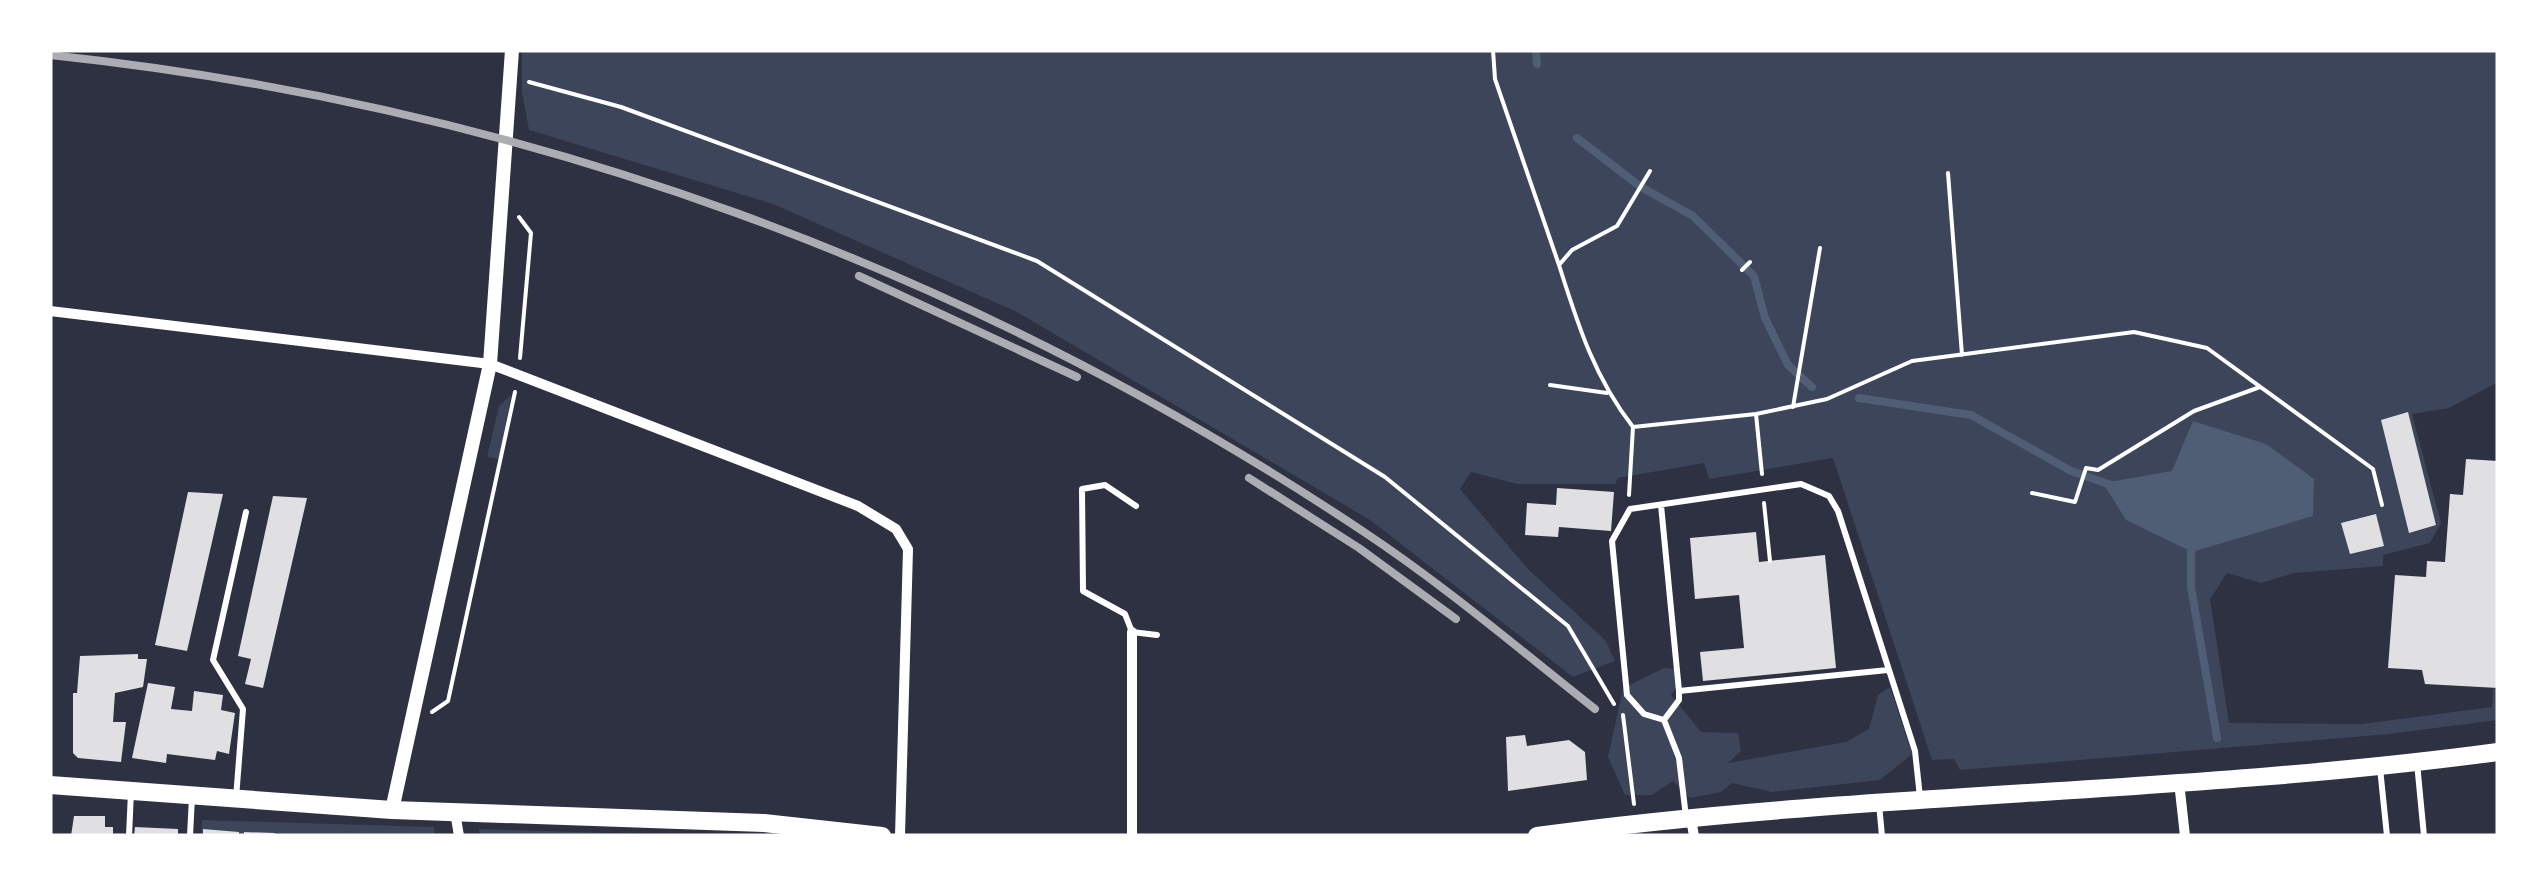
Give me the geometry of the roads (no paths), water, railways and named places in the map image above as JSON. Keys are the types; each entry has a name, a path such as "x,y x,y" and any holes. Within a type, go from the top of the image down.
{"main road":[{"path":"1540,836 1637,824 1690,825 1920,798 2380,768 2498,752"},
{"path":"50,785 392,810 882,836"}],"street":[{"path":"392,810 490,364 512,50"},
{"path":"50,312 490,364 858,506 896,528 908,549 900,836"},
{"path":"1132,632 1132,836"},
{"path":"2179,781 2186,836"},
{"path":"455,812 458,836"}],"lane":[{"path":"1664,720 1644,714 1627,694 1612,541 1630,509 1801,484 1829,496 1914,751 1920,798"},
{"path":"1136,506 1105,485 1082,488 1083,592 1125,614 1132,632 1157,634"},
{"path":"1661,505 1679,690 1679,700 1664,720"},
{"path":"236,799 243,709 213,660 246,512"},
{"path":"1679,690 1888,670"},
{"path":"1664,720 1679,758 1690,825"},
{"path":"2417,763 2424,836"},
{"path":"2380,768 2387,836"},
{"path":"129,836 132,791"},
{"path":"190,836 192,796"},
{"path":"1879,802 1882,836"}],"waterway":[{"path":"1536,50 1537,64"},
{"path":"1577,138 1641,187 1693,216 1754,276 1765,318 1788,365 1812,387"},
{"path":"1859,398 1971,415 2071,471 2111,485"},
{"path":"2191,542 2191,587 2217,738"}],"railway":[{"path":"50,55 226,79 399,113 569,158 736,213 899,278 1058,353 1213,437 1394,552 1595,709"},
{"path":"859,276 1077,377"},
{"path":"1249,478 1359,548 1456,619"}]}
